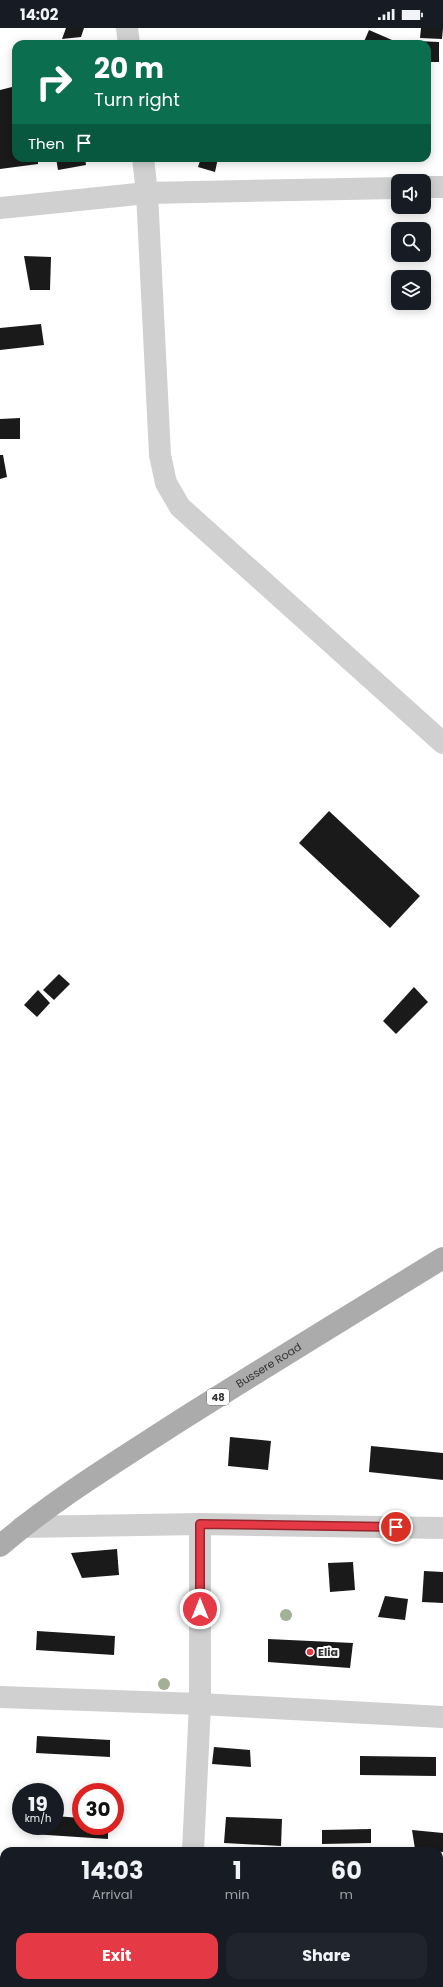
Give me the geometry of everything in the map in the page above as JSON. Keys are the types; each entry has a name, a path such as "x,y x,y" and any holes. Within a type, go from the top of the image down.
{"main road":[{"name":"Bussere Road","path":"0,1546 22,1527 148,1441 258,1371 443,1258"}],"street":[{"path":"127,28 128,40"},
{"path":"143,162 147,193 160,455 166,483 180,507 443,743"},
{"path":"431,187 443,187"},
{"path":"0,208 147,193 391,188"},
{"path":"192,1847 200,1704 200,1524"},
{"path":"22,1527 200,1524 443,1528"},
{"path":"0,1697 200,1704 443,1717"}],"building":[{"path":"66,28 84,28 81,37 62,39"},
{"path":"421,28 443,28 442,39 420,38"},
{"path":"369,30 392,40 365,40"},
{"path":"431,42 439,42 439,62 431,62"},
{"path":"12,87 12,162 38,162 38,164 0,169 0,90"},
{"path":"57,162 86,162 86,165 58,170"},
{"path":"200,162 217,162 215,172 198,167"},
{"path":"24,256 51,257 50,290 30,290"},
{"path":"41,324 44,345 0,350 0,328"},
{"path":"20,418 20,439 0,439 0,419"},
{"path":"0,455 3,455 7,477 0,479"},
{"path":"329,811 420,896 390,928 299,843"},
{"path":"59,974 70,984 54,1000 43,990"},
{"path":"414,987 428,1002 396,1034 383,1021"},
{"path":"38,990 50,1003 37,1017 24,1005"},
{"path":"230,1437 271,1441 268,1470 228,1466"},
{"path":"371,1446 443,1453 443,1480 369,1472"},
{"path":"117,1549 119,1575 82,1578 71,1553"},
{"path":"353,1562 355,1590 330,1592 328,1563"},
{"path":"424,1571 443,1572 443,1603 422,1602"},
{"path":"385,1596 408,1599 405,1620 378,1617"},
{"path":"37,1631 115,1636 114,1655 36,1650"},
{"name":"Elia","path":"268,1639 353,1643 350,1668 268,1662"},
{"path":"37,1736 110,1740 110,1757 36,1753"},
{"path":"214,1747 250,1750 251,1767 212,1764"},
{"path":"360,1756 436,1757 436,1776 360,1775"},
{"path":"64,1817 72,1817 72,1835 108,1835 108,1839 47,1835 64,1835"},
{"path":"226,1817 282,1819 281,1846 224,1843"},
{"path":"371,1829 371,1843 322,1844 322,1830"},
{"path":"412,1830 443,1833 443,1847 415,1847"}],"place":[{"name":"Elia","path":"310,1652"}],"route":[{"path":"200,1609 200,1524 396,1527"}]}
